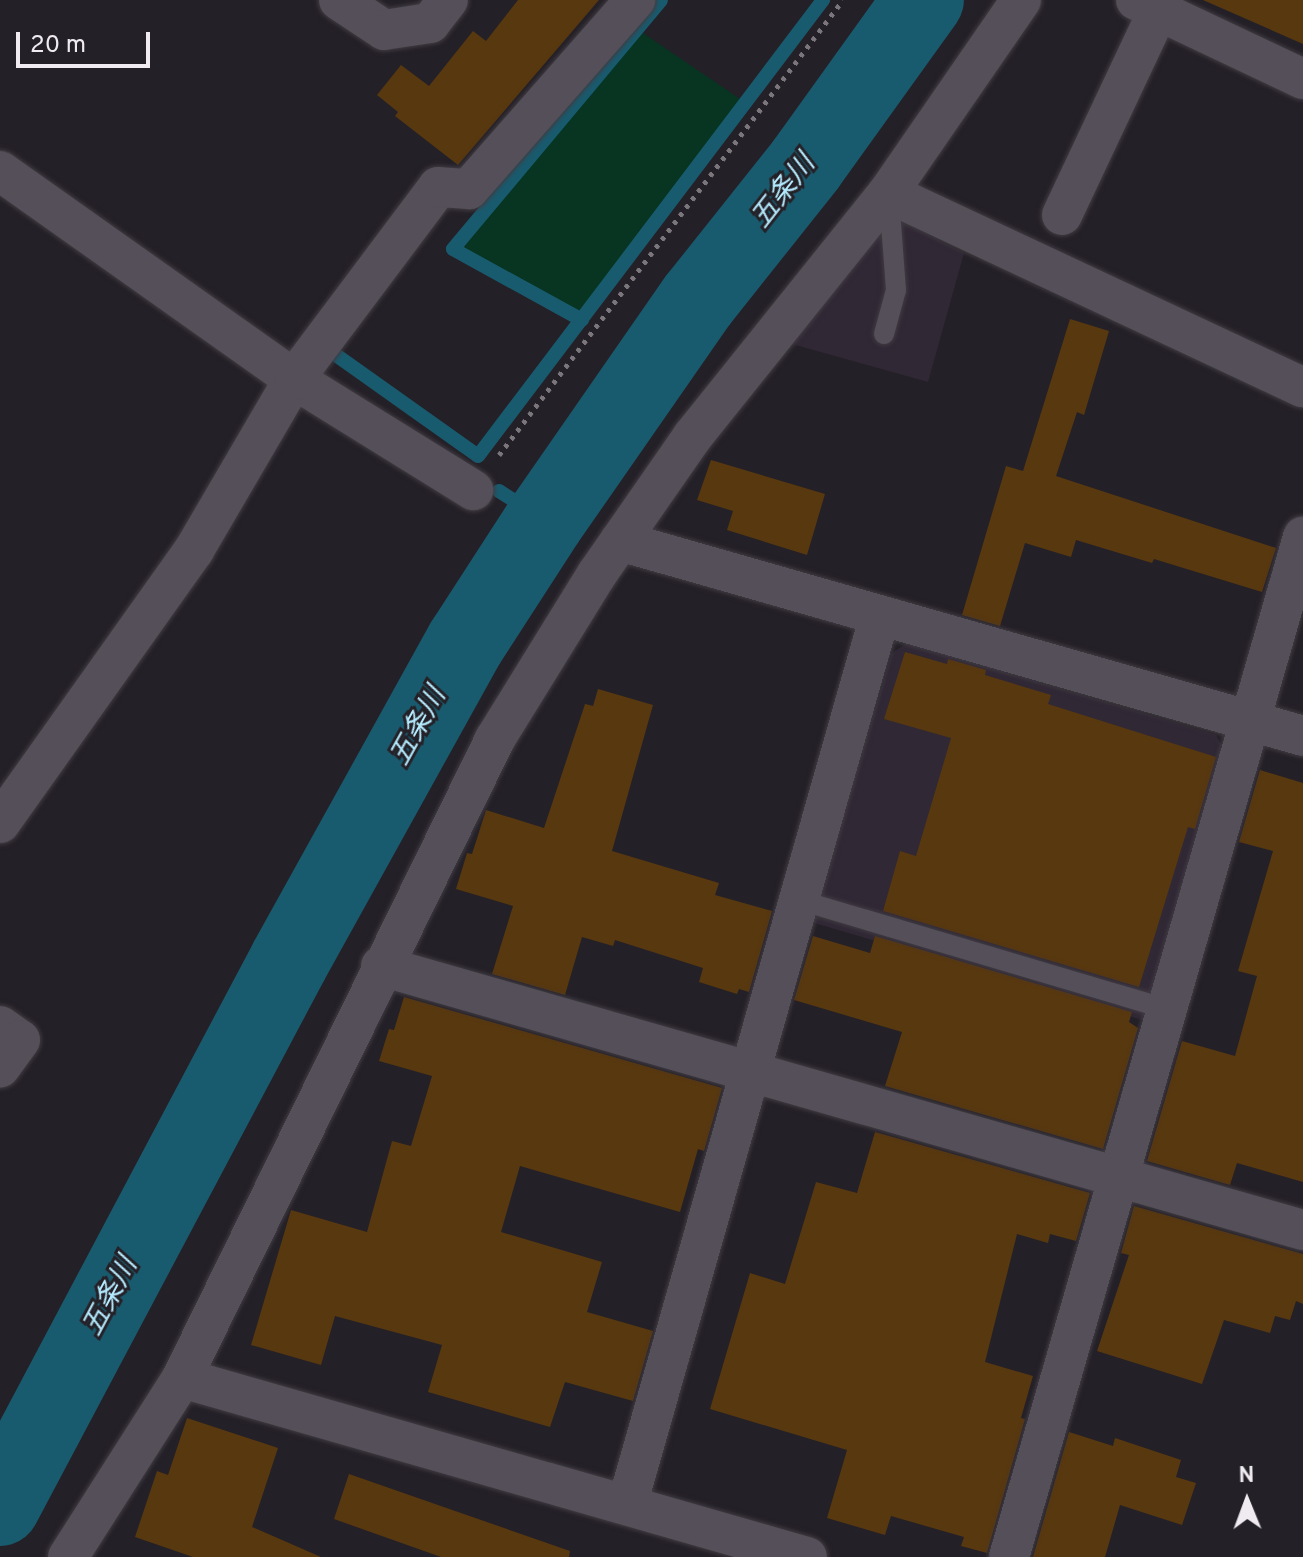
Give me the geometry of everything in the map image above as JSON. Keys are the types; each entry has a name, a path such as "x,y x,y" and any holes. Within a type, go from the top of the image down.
{"street":[{"path":"339,0 384,30 430,23 448,0"},
{"path":"0,823 194,550 294,379 438,187 469,189 635,0"},
{"path":"68,1557 182,1378 381,966 495,739 620,541 693,436 888,193 1021,0"},
{"path":"1062,215 1152,3 1303,79"},
{"path":"0,171 294,379 473,490"},
{"path":"888,193 1303,387"},
{"path":"1009,1557 1303,537"},
{"path":"620,541 1303,736"},
{"path":"627,1505 880,615"},
{"path":"381,966 1303,1230"},
{"path":"0,1026 20,1040 0,1068"},
{"path":"182,1378 807,1557"}],"lane":[{"path":"884,334 896,290 888,193"},
{"path":"799,900 1167,1009"}],"path":[{"path":"473,490 843,0"}],"shaded area":[{"path":"905,223 964,253 928,382 792,344 878,229"},
{"path":"907,643 1216,735 1227,754 1146,1021 811,922 892,653"}],"green space":[{"path":"640,31 743,101 581,314 459,247"}],"building":[{"path":"518,0 599,0 458,165 395,116 398,112 377,95 401,65 429,86 473,31 486,41"},
{"path":"1203,0 1303,0 1303,44"},
{"path":"1070,319 1109,331 1084,415 1077,412 1056,476 1276,548 1262,592 1154,559 1152,563 1076,540 1071,557 1025,543 1000,626 962,615 1006,466 1023,471"},
{"path":"711,460 825,494 807,555 727,530 733,511 697,500"},
{"path":"905,652 947,664 948,659 986,670 985,675 1051,695 1048,704 1216,757 1195,829 1188,827 1139,987 883,911 900,851 916,856 951,738 884,719"},
{"path":"598,689 653,705 612,851 719,883 715,895 772,911 749,992 739,989 737,994 699,982 703,968 615,940 613,946 582,937 565,995 492,974 513,906 456,889 467,853 472,854 486,810 544,828 585,704 593,706"},
{"path":"1260,770 1303,783 1303,1182 1237,1163 1230,1185 1147,1161 1182,1041 1235,1056 1257,976 1238,971 1273,851 1239,842"},
{"path":"813,936 870,953 875,936 1132,1012 1129,1022 1138,1028 1103,1149 885,1086 902,1032 794,1000"},
{"path":"404,997 722,1088 704,1151 698,1149 680,1212 520,1166 501,1232 602,1262 587,1312 653,1331 633,1401 565,1382 550,1427 428,1392 442,1345 335,1316 321,1365 251,1345 291,1210 367,1232 392,1141 411,1146 432,1076 379,1061 389,1029 394,1030"},
{"path":"875,1132 1090,1193 1076,1241 1050,1234 1048,1243 1017,1234 985,1362 1033,1376 1021,1418 1025,1419 987,1553 961,1546 964,1537 891,1516 885,1535 827,1518 847,1450 710,1409 750,1273 785,1284 816,1182 857,1193"},
{"path":"1134,1206 1303,1254 1303,1304 1296,1301 1290,1320 1275,1316 1270,1333 1224,1320 1202,1384 1097,1351 1129,1255 1121,1253"},
{"path":"187,1418 278,1448 252,1527 321,1557 193,1557 135,1537 157,1471 168,1475"},
{"path":"1069,1432 1113,1446 1115,1438 1181,1460 1176,1477 1196,1483 1182,1525 1120,1505 1105,1557 1033,1557"},
{"path":"349,1474 570,1551 569,1557 441,1557 334,1519"}],"waterway":[{"path":"582,320 453,249 661,0"},
{"path":"336,355 478,456 823,0"},
{"name":"五条川","path":"0,1506 289,961 466,642 545,520 698,300 806,164 924,0"},
{"path":"499,491 545,520"}]}
